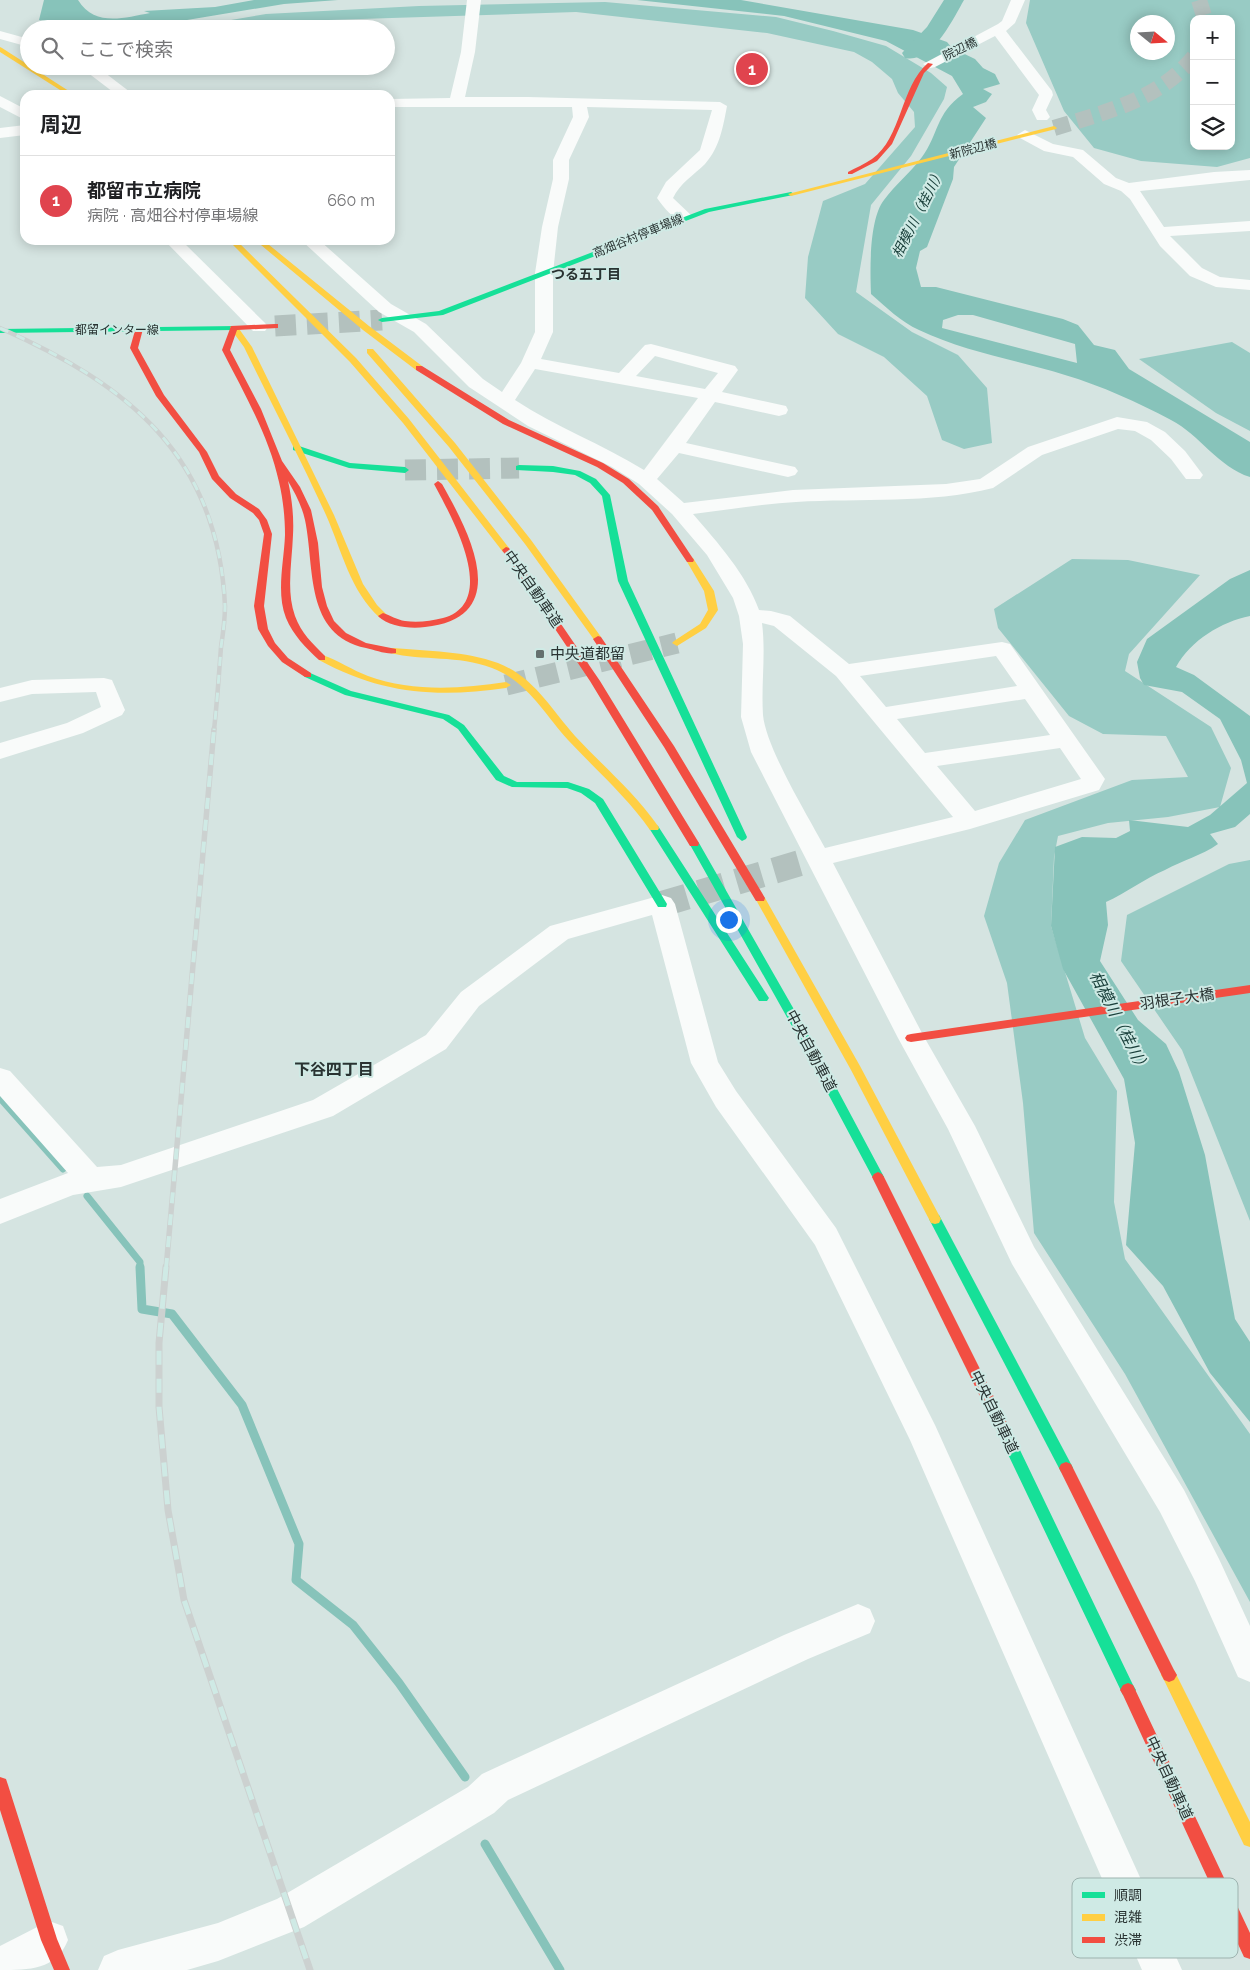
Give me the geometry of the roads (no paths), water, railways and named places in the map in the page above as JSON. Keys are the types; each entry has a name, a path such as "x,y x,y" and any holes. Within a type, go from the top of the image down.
{"main road":[{"path":"1,40 11,55 20,61"},
{"path":"849,181 850,173 875,160 890,143 921,72 930,64"},
{"path":"42,75 64,90"},
{"path":"1021,136 1054,128"},
{"name":"新院辺橋","path":"871,175 1021,136"},
{"name":"高畑谷村停車場線","path":"382,320 440,313 706,210 871,175"},
{"name":"中央自動車道","path":"237,245 349,356 455,482 533,586 605,694 660,782 791,1012 880,1182 1004,1430 1216,1878"},
{"path":"262,245 342,324"},
{"path":"263,245 387,347 426,373 500,419 612,472 651,502 666,520 708,585 714,600 712,617 697,632 677,643"},
{"path":"234,328 267,326"},
{"path":"234,328 248,347 342,542 365,600 381,615 403,623 423,626 450,620 469,606 475,590 473,560 457,517 422,458 395,426 349,356"},
{"path":"234,328 226,350 276,459 285,488 289,528 287,557 282,579 292,624 303,641 335,668 365,679 404,688 437,692 506,686"},
{"name":"都留インター線","path":"0,331 234,328"},
{"path":"139,329 134,348 160,396 203,452 215,477 234,496 256,511 263,520 268,534 259,606 263,629 271,644 285,660 313,678 348,693 446,717 461,727 500,778 516,784 568,785 586,791 599,801 662,904"},
{"name":"中央自動車道","path":"362,343 409,394 478,476 556,580 631,685 687,775 822,1004 1041,1419 1250,1838"},
{"path":"296,448 326,460 355,468 405,470"},
{"path":"276,459 298,489 306,506 319,592 324,611 330,623 340,633 354,640 393,650 448,656 488,664 508,672 526,685 571,737 642,811 768,1005"},
{"path":"519,468 553,469 577,473 593,481 606,495 623,581 746,844"},
{"path":"763,880 822,1004"},
{"name":"羽根子大橋","path":"911,1038 1246,989"},
{"path":"800,1056 880,1182"},
{"path":"0,1785 56,1955"},
{"name":"中央自動車道","path":"1238,1926 1250,1951"}],"street":[{"path":"456,102 466,73 471,45 474,0"},
{"path":"1018,0 1008,23 993,33 1010,42 1025,69 1044,89 1046,96 1039,110 1042,117"},
{"name":"院辺橋","path":"930,64 993,33"},
{"path":"1,40 20,43"},
{"path":"99,75 120,90"},
{"path":"0,100 20,113"},
{"path":"504,402 530,363 544,332 544,273 550,227 561,178 561,160 582,116 579,102"},
{"path":"395,104 579,102 720,106 706,153 697,165 667,192 665,198 671,206 685,217"},
{"path":"0,133 20,131"},
{"path":"1021,136 1049,148 1078,153 1086,158 1110,181 1127,188 1136,196 1166,242 1196,272 1221,283 1250,285"},
{"path":"1127,188 1214,177 1250,175"},
{"path":"1159,232 1250,226"},
{"path":"178,245 267,326"},
{"path":"315,245 385,308 420,328 476,383 535,422 619,463 646,480 679,510 715,552 744,598 750,616 754,644 752,717 763,752 911,1038 961,1126 1023,1255 1172,1501 1208,1570 1250,1665"},
{"path":"625,378 651,349 729,370 674,446 646,480"},
{"path":"530,363 625,378 779,410"},
{"path":"679,510 793,496 946,490 986,484 1034,451 1117,423 1140,426 1158,436 1178,455 1193,475"},
{"path":"674,446 788,471"},
{"path":"750,616 771,617 782,621 844,671 970,821"},
{"path":"817,858 970,821 1091,784 1093,779 1002,649 844,671"},
{"path":"0,696 32,687 104,685 114,710 75,728 0,751"},
{"path":"880,715 1031,691"},
{"path":"919,761 1065,740"},
{"path":"0,1212 62,1185 89,1178 121,1176 323,1108 436,1042 470,1000 559,932 662,904 704,1063 726,1099 826,1237 924,1435 1121,1878"},
{"path":"0,1078 89,1178"},
{"path":"118,1970 218,1942 290,1912 481,1800 495,1787 796,1647 858,1621"},
{"path":"0,1968 56,1955"},
{"path":"1157,1958 1162,1970"}],"water":[{"path":"44,0 78,0 85,9 93,14 110,19 150,13 144,11 215,7 254,0 338,0 284,4 187,20 39,20"},
{"name":"相模川（桂川）","path":"637,0 741,0 913,30 947,42 952,48 975,59 983,68 995,74 1000,84 983,89 992,94 986,102 973,107 986,118 954,167 953,179 927,247 920,251 916,268 921,287 936,287 1063,319 1078,325 1094,345 1115,350 1129,369 1250,442 1250,477 1228,466 1181,426 1145,407 1079,379 973,350 937,338 906,323 871,294 870,272 873,232 879,209 888,194 922,157 947,109 963,94 952,76 886,41 784,16","holes":["958,315 973,315 1075,344 1077,363 942,328 943,320"]},
{"name":"相模川（桂川）","path":"1250,570 1250,616 1228,623 1208,634 1190,648 1176,667 1194,675 1250,716 1250,814 1235,827 1210,834 1218,844 1212,848 1178,863 1106,902 1108,925 1100,961 1138,1020 1166,1044 1179,1072 1205,1155 1235,1319 1250,1342 1250,1422 1210,1373 1163,1286 1126,1245 1135,1143 1124,1079 1063,969 1051,926 1055,847 1082,837 1116,838 1130,831 1129,820 1188,827 1210,815 1247,783 1241,760 1220,719 1182,692 1144,685 1140,678 1137,662 1147,639 1230,579"}],"waterway":[{"path":"913,53 936,31 954,0"},
{"path":"0,1098 63,1169"},
{"path":"87,1196 140,1262 140,1267"},
{"path":"140,1267 142,1309 172,1314 242,1405 299,1544 296,1580 353,1625 399,1683 465,1777"},
{"path":"485,1844 560,1970"}],"tunnel":[{"path":"1199,0 1204,15"},
{"path":"1054,128 1130,103 1164,84 1180,72 1191,60"},
{"path":"275,326 382,320"},
{"path":"405,470 519,468"},
{"path":"506,685 677,643"},
{"path":"662,904 817,858"}],"railway":[{"path":"0,328 46,350 89,374 126,401 158,432 185,467 205,507 219,553 225,606 214,730"},
{"path":"166,1269 214,729"},
{"path":"166,1267 159,1343 159,1407 168,1510 184,1600 310,1970"}],"place":[{"name":"都留市立病院","path":"752,69"},
{"name":"中央道都留","path":"540,654"}],"district":[{"name":"つる五丁目","path":"586,274"},
{"name":"下谷四丁目","path":"334,1069"}]}
